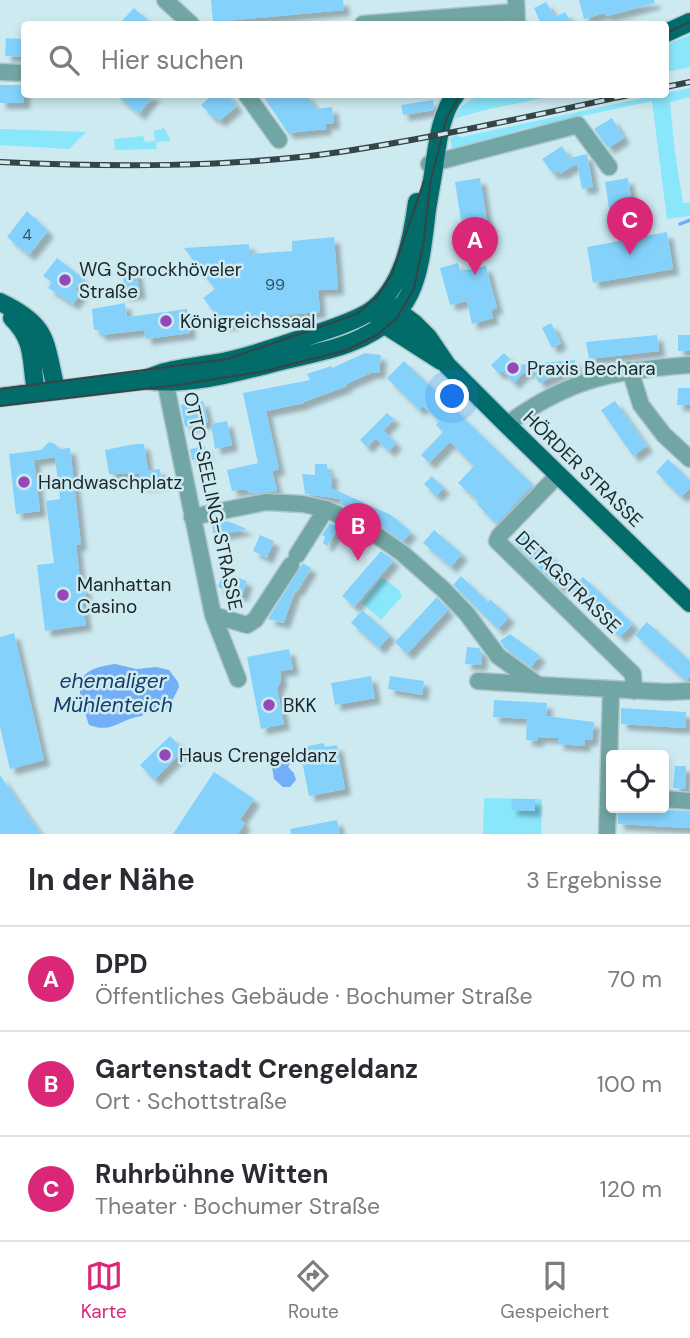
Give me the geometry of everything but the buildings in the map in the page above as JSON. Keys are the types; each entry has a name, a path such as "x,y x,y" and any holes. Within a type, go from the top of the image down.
{"main road":[{"path":"669,32 690,22"},
{"path":"0,397 164,377 205,378 352,342 379,311 402,267 417,203 432,164 445,115 454,98"},
{"path":"379,311 397,311 406,302 417,278 432,164"},
{"path":"0,304 27,317 44,337 56,389"},
{"path":"0,304 25,331 36,391"},
{"name":"HÖRDER STRASSE","path":"379,311 447,365 690,603"},
{"name":"HÖRDER STRASSE","path":"397,311 428,337 447,365"}],"street":[{"path":"165,0 188,21"},
{"path":"401,21 516,12"},
{"path":"0,72 21,72"},
{"path":"249,98 279,141"},
{"path":"432,164 578,125 609,167"},
{"path":"506,425 564,389 598,377 630,370 690,365"},
{"path":"630,370 641,405 664,435 690,459"},
{"name":"OTTO-SEELING-STRASSE","path":"164,377 213,615 238,679"},
{"name":"DETAGSTRASSE","path":"558,475 497,541 633,674 634,691"},
{"path":"192,517 266,502 303,504 326,509 369,530 402,553 444,590 498,656 538,685"},
{"path":"213,615 247,625 256,620 326,509"},
{"path":"478,681 611,690 690,691"},
{"path":"610,750 611,690"},
{"path":"669,800 690,801"},
{"path":"607,834 609,813"}],"shaded area":[{"path":"690,35 690,67 669,71 669,44"},
{"path":"690,88 690,97 670,102 683,203 690,203 690,216 667,219 652,101 522,129 453,152 450,138 455,135 461,137 643,98 669,98 669,92"},
{"path":"475,98 543,98 456,118 470,100"},
{"path":"164,128 171,141 156,142 157,149 115,150 114,139 143,136 145,142 155,141 154,131"},
{"path":"0,129 86,132 69,149 0,145"},
{"path":"382,577 399,590 402,596 381,620 362,603"},
{"path":"484,798 542,799 541,834 483,834"}],"water":[{"name":"ehemaliger Mühlenteich","path":"115,664 137,669 156,667 169,670 179,687 169,707 162,712 144,712 142,716 110,727 89,725 80,684 90,671"},
{"path":"288,750 293,757 288,767 296,780 290,787 283,787 274,779 271,761 278,752"}],"waterway":[{"path":"680,224 690,220"}],"tram line":[{"path":"669,32 690,22"},
{"path":"0,406 178,385 265,371 347,350 377,335 397,318 414,288 424,240 430,184 447,117 459,98"},
{"path":"0,389 228,359 357,314 377,297 392,274 424,181"}],"railway":[{"path":"669,86 690,82"},
{"path":"0,162 170,165 298,157 413,140 614,98"}],"place":[{"name":"Ruhrbühne Witten","path":"630,255"},
{"name":"DPD","path":"475,275"},
{"name":"WG Sprockhöveler Straße","path":"65,280"},
{"name":"Königreichssaal","path":"166,321"},
{"name":"Praxis Bechara","path":"513,368"},
{"name":"Handwaschplatz","path":"24,482"},
{"name":"Gartenstadt Crengeldanz","path":"358,561"},
{"name":"Manhattan Casino","path":"63,595"},
{"name":"BKK","path":"269,705"},
{"name":"Haus Crengeldanz","path":"165,755"}]}
